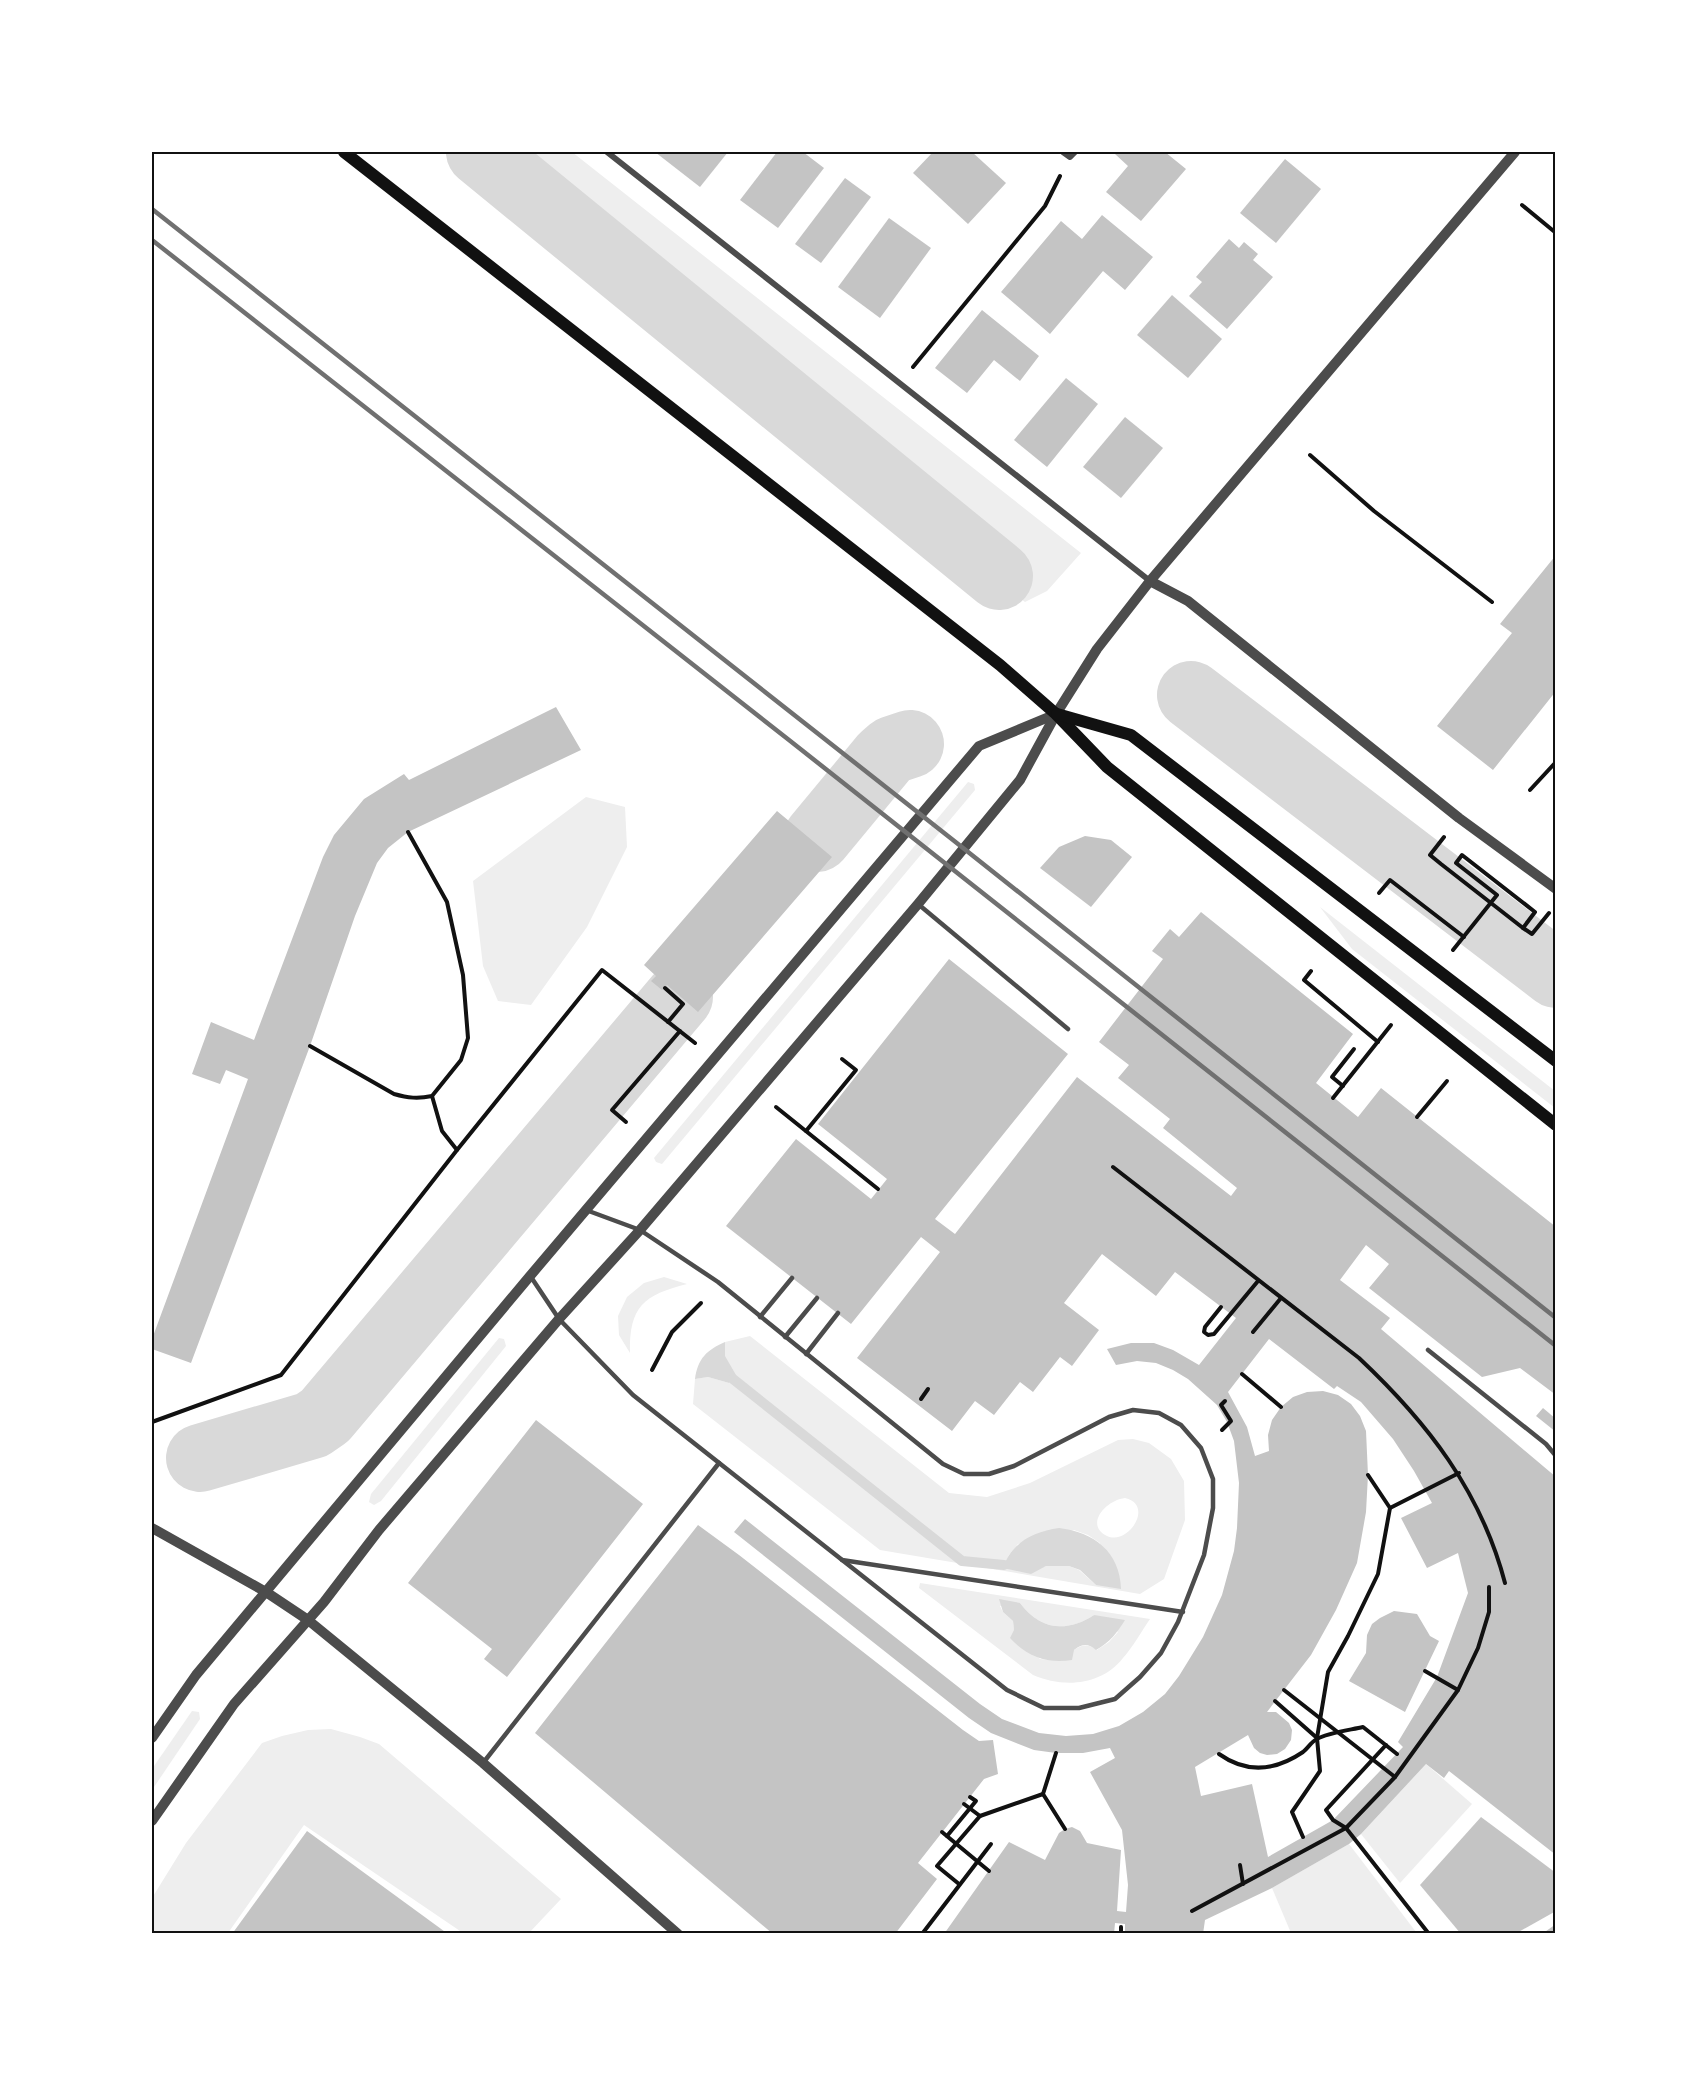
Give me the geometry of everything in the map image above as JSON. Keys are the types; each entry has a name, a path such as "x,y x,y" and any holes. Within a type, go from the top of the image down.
{"main road":[{"path":"344,152 1000,665 1056,714 1107,767 1556,1125"},
{"path":"1056,714 1131,735 1556,1061"}],"street":[{"path":"607,152 1150,581 1188,601 1459,818 1556,889"},
{"path":"1063,152 1072,154"},
{"path":"152,1821 234,1704 308,1620 379,1530 559,1319 640,1230 918,904 1020,780 1056,714 1097,649 1150,581 1515,152"},
{"path":"152,1737 196,1675 979,746 1056,714"},
{"path":"152,1528 266,1592 308,1620 483,1764 678,1934"}],"lane":[{"path":"918,904 1068,1029"},
{"path":"530,1276 559,1319 633,1395 1006,1690 1044,1708 1080,1708 1115,1699 1140,1677 1161,1653 1183,1612 1204,1555 1213,1508 1213,1479 1201,1448 1181,1425 1159,1413 1133,1410 1109,1417 1014,1466 989,1474 964,1474 943,1464 718,1282 640,1230 586,1210"},
{"path":"760,1317 792,1278"},
{"path":"785,1337 817,1298"},
{"path":"806,1354 838,1313"},
{"path":"1428,1350 1546,1444 1556,1456"},
{"path":"483,1764 719,1463"},
{"path":"841,1560 1183,1612"}],"path":[{"path":"899,383 1045,206 1072,154"},
{"path":"1522,205 1556,232"},
{"path":"1310,455 1374,511 1492,602"},
{"path":"1530,790 1556,762"},
{"path":"1459,818 1430,855 1532,934 1551,910"},
{"path":"310,1046 394,1094 418,1099 432,1096 461,1060 468,1038 463,975 447,902 408,832"},
{"path":"1497,895 1456,863 1462,855 1535,912 1523,928"},
{"path":"1377,895 1390,880 1464,937"},
{"path":"152,1422 281,1375 457,1150 602,970"},
{"path":"1311,971 1304,980 1378,1042"},
{"path":"664,988 682,1004 668,1022"},
{"path":"626,1122 612,1110 680,1031"},
{"path":"1343,1086 1332,1077 1354,1049"},
{"path":"806,1131 856,1070 842,1059"},
{"path":"1418,1117 1447,1081"},
{"path":"432,1096 442,1131 457,1150"},
{"path":"1113,1167 1359,1358 1380,1377 1423,1425 1459,1473 1481,1516 1505,1583"},
{"path":"1221,1307 1204,1327 1204,1332 1208,1335 1214,1334 1258,1281"},
{"path":"1253,1332 1281,1298"},
{"path":"652,1370 672,1332 701,1303"},
{"path":"1242,1374 1281,1407"},
{"path":"921,1399 928,1389"},
{"path":"1222,1430 1231,1421 1221,1405 1225,1401"},
{"path":"1390,1508 1459,1473"},
{"path":"1303,1837 1292,1812 1320,1771 1317,1738 1328,1672 1378,1574 1390,1508 1368,1475"},
{"path":"1192,1911 1346,1828 1395,1777 1458,1690 1478,1648 1489,1612 1489,1587"},
{"path":"1425,1671 1458,1690"},
{"path":"1284,1690 1395,1777"},
{"path":"1275,1701 1317,1738"},
{"path":"1219,1754 1232,1763 1250,1767 1268,1767 1286,1761 1304,1751 1317,1738 1363,1727 1397,1754"},
{"path":"1386,1745 1326,1810 1333,1820 1346,1828 1429,1933"},
{"path":"1056,1753 1043,1794 1065,1829"},
{"path":"959,1884 937,1866 980,1816 1043,1794"},
{"path":"947,1836 976,1801 970,1797"},
{"path":"964,1804 980,1816"},
{"path":"942,1832 989,1871"},
{"path":"922,1934 991,1844"},
{"path":"1240,1865 1244,1884"},
{"path":"1121,1926 1121,1934"}],"shaded area":[{"path":"492,152 572,152 1081,553 1047,591 1025,602 1000,583 1009,571"},
{"path":"968,782 974,784 975,790 662,1164 656,1162 654,1158"},
{"path":"586,797 625,807 627,847 587,927 531,1005 498,1001 483,966 473,881"},
{"path":"1320,907 1555,1091 1555,1108 1352,949"},
{"path":"664,1277 687,1284 660,1293 642,1305 632,1324 630,1353 619,1335 618,1316 627,1297 644,1283"},
{"path":"750,1336 949,1493 987,1497 1030,1483 1118,1440 1133,1439 1149,1443 1171,1459 1184,1481 1185,1520 1164,1579 1140,1594 880,1550 693,1404 695,1379 708,1377 729,1383 724,1356 725,1342","holes":["1125,1498 1134,1502 1138,1508 1135,1523 1123,1535 1115,1538 1107,1536 1097,1526 1100,1514 1111,1503","1074,1530 1100,1543 1096,1585 1079,1570 1069,1566 1046,1566 1035,1570 1004,1565 1018,1544"]},
{"path":"499,1338 504,1339 506,1346 381,1501 374,1505 369,1502 371,1494"},
{"path":"725,1342 725,1356 736,1375 729,1383 708,1377 695,1379 698,1365 704,1356"},
{"path":"1059,1528 1083,1534 1103,1546 1116,1564 1121,1589 1096,1585 1080,1570 1069,1566 1046,1566 1031,1574 1003,1568 1012,1551 1025,1540 1041,1532"},
{"path":"920,1583 1150,1619 1127,1654 1104,1674 1081,1682 1057,1682 1033,1675 919,1588","holes":["1020,1603 1036,1619 1054,1626 1073,1625 1094,1615 1118,1632 1097,1650 1082,1646 1062,1661 1040,1659 1014,1630 1013,1621 1000,1606"]},
{"path":"999,1599 1020,1603 1036,1619 1054,1626 1073,1625 1094,1615 1125,1620 1113,1637 1096,1650 1088,1645 1082,1646 1074,1650 1072,1660 1046,1660 1023,1650 1010,1638 1014,1630 1013,1621 1003,1612"},
{"path":"192,1711 199,1712 200,1719 152,1790 152,1769"},
{"path":"331,1729 379,1744 561,1899 529,1933 463,1933 304,1825 228,1933 152,1933 152,1898 186,1843 262,1743 308,1730"},
{"path":"1426,1764 1472,1804 1400,1883 1361,1834"},
{"path":"1349,1844 1416,1932 1291,1933 1272,1888"}],"building":[{"path":"655,152 728,152 700,187"},
{"path":"777,152 803,152 824,168 778,228 740,200"},
{"path":"933,152 972,152 1006,183 968,224 913,173"},
{"path":"1117,152 1165,152 1186,169 1141,221 1106,192 1128,166 1115,154"},
{"path":"1285,159 1321,189 1276,243 1240,213"},
{"path":"845,178 871,197 821,263 795,244"},
{"path":"1102,215 1153,257 1125,290 1103,271 1050,334 1001,292 1061,221 1082,239"},
{"path":"889,218 931,248 880,318 838,287"},
{"path":"1229,239 1239,248 1244,242 1258,254 1253,260 1273,277 1227,329 1189,296 1202,282 1196,277"},
{"path":"1172,295 1222,339 1188,378 1137,335"},
{"path":"982,310 1039,356 1020,381 994,360 967,393 935,368"},
{"path":"1066,378 1098,404 1047,467 1014,440"},
{"path":"1125,417 1163,448 1121,498 1083,467"},
{"path":"1556,555 1556,691 1493,770 1437,726 1512,633 1500,624"},
{"path":"556,707 581,750 408,832 388,848 377,863 355,916 310,1046 191,1363 152,1349 152,1339 248,1079 226,1070 220,1084 192,1074 211,1022 254,1040 323,857 334,835 364,799 404,774 409,780"},
{"path":"777,811 832,857 698,1012 667,985 662,990 651,981 656,976 644,965"},
{"path":"1085,836 1111,840 1132,857 1091,907 1040,868 1059,847"},
{"path":"1201,912 1353,1034 1316,1083 1358,1117 1381,1088 1556,1227 1556,1269 1554,1272 1556,1273 1556,1395 1520,1368 1482,1377 1369,1288 1389,1264 1366,1245 1340,1280 1390,1318 1381,1329 1556,1477 1556,1855 1449,1771 1444,1778 1426,1764 1349,1844 1272,1888 1205,1920 1203,1934 1125,1934 1125,1924 1115,1923 1114,1934 944,1934 1009,1842 1045,1860 1059,1833 1072,1827 1080,1831 1087,1843 1121,1850 1117,1911 1126,1912 1128,1885 1122,1830 1090,1772 1115,1758 1110,1748 1083,1753 1056,1753 1034,1750 991,1733 734,1532 745,1519 1002,1719 1039,1733 1066,1736 1093,1734 1119,1726 1143,1712 1165,1694 1203,1637 1222,1595 1234,1551 1239,1483 1234,1441 1217,1405 1188,1379 1173,1370 1156,1363 1137,1361 1116,1365 1107,1349 1131,1343 1154,1343 1173,1350 1199,1365 1236,1318 1175,1272 1156,1296 1102,1254 1064,1303 1099,1330 1072,1366 1060,1357 1033,1392 1020,1382 994,1415 975,1401 952,1431 857,1358 940,1252 921,1237 851,1324 726,1226 796,1139 871,1199 887,1179 818,1124 949,959 1068,1054 935,1219 955,1234 1077,1077 1231,1196 1237,1188 1163,1128 1170,1119 1118,1078 1129,1065 1099,1042 1163,959 1152,951 1170,929 1179,937","holes":["1269,1339 1334,1389 1337,1386 1361,1402 1393,1439 1432,1503 1401,1518 1427,1568 1458,1553 1468,1593 1437,1677 1398,1742 1403,1747 1333,1820 1268,1857 1252,1784 1201,1796 1195,1767 1248,1735 1254,1748 1267,1755 1277,1754 1285,1749 1291,1740 1292,1730 1289,1723 1276,1712 1267,1712 1311,1655 1336,1610 1357,1563 1366,1512 1368,1475 1366,1431 1360,1416 1351,1404 1338,1395 1323,1391 1307,1392 1293,1397 1281,1407 1272,1420 1268,1435 1269,1451 1255,1456 1247,1427 1228,1392"]},
{"path":"1543,1408 1556,1419 1556,1432 1536,1416"},
{"path":"536,1420 643,1504 507,1677 484,1659 492,1649 408,1583"},
{"path":"698,1525 963,1730 979,1741 993,1740 998,1774 984,1779 918,1863 937,1879 895,1934 773,1934 535,1733"},
{"path":"1394,1611 1417,1614 1430,1636 1439,1641 1405,1712 1349,1681 1366,1653 1367,1635 1372,1624"},
{"path":"1481,1817 1556,1873 1556,1911 1515,1934 1461,1934 1420,1885"},
{"path":"307,1831 448,1934 232,1934"},
{"path":"1556,1924 1556,1934 1542,1934"}],"waterway":[{"path":"480,152 999,576"},
{"path":"1191,695 1556,974"},
{"path":"817,838 884,757 892,750 910,744"},
{"path":"200,1458 312,1425 325,1416 679,997"},
{"path":"733,1379 962,1561 1004,1565"}],"railway":[{"path":"152,209 1556,1318"},
{"path":"152,240 1556,1346"}]}
